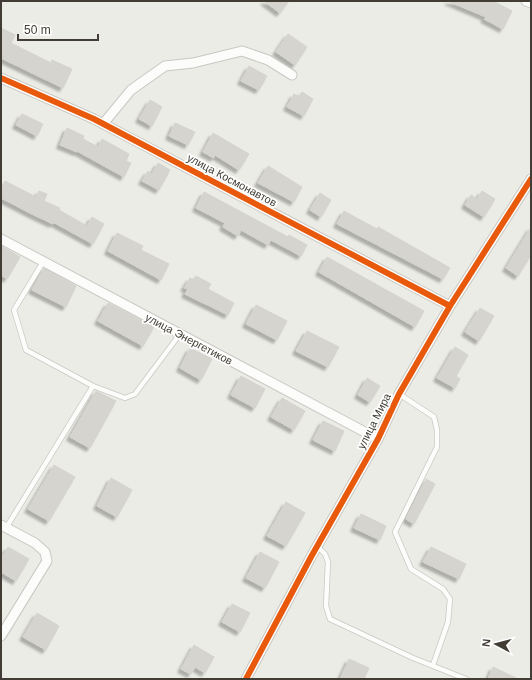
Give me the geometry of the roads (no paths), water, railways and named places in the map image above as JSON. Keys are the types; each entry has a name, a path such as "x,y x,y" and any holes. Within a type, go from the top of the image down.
{"street":[{"path":"526,1 531,3"},
{"path":"103,124 131,90 164,66 193,63 242,51 268,60 292,75"},
{"name":"улица Космонавтов","path":"1,78 103,124 450,306"},
{"name":"улица Мира","path":"246,679 317,546 378,439 399,394 450,306 531,179"},
{"name":"улица Энергетиков","path":"1,239 378,439"},
{"path":"1,636 47,561 45,552 35,543 4,527"}],"lane":[{"path":"42,262 14,310 26,350 93,386 125,398 135,394 180,334"},
{"path":"4,527 93,386"},
{"path":"399,394 434,416 437,430 437,446 395,532 411,569 443,589 450,600 448,622 433,665"},
{"path":"317,546 325,554 328,562 326,606 330,619 466,679"}]}
